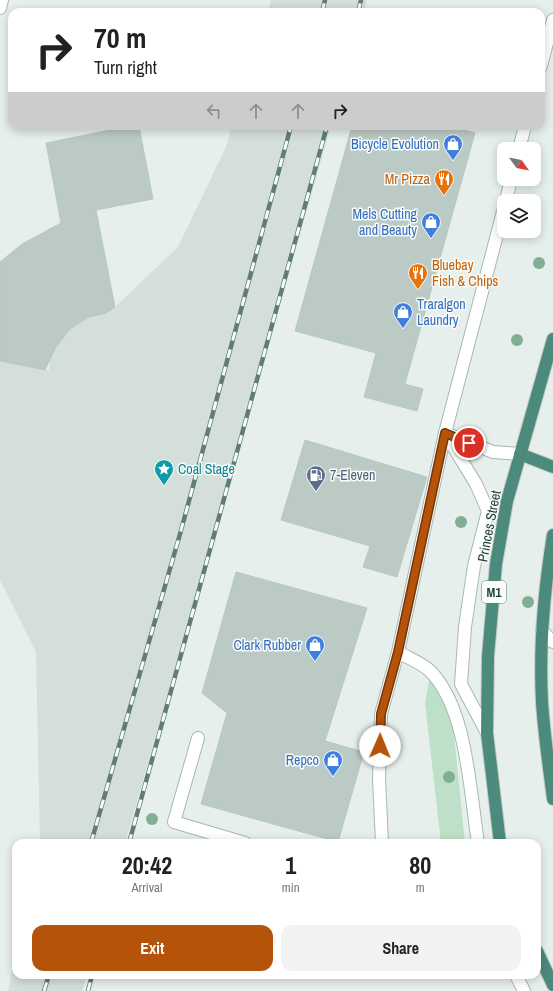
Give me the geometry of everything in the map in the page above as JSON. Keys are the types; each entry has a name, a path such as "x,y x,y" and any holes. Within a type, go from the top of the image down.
{"highway":[{"name":"Princes Street","path":"500,839 487,733 488,656 496,564 507,501 553,339"},
{"path":"520,454 553,467"},
{"path":"553,535 545,581 542,631 542,702 553,799"},
{"path":"541,960 553,985"}],"street":[{"path":"0,8 2,0"},
{"path":"545,51 553,20"},
{"path":"521,142 524,130"},
{"path":"382,839 379,778 381,714 398,652 445,433 497,235"},
{"path":"445,433 493,452 520,454"},
{"path":"445,433 476,484 488,511 474,566 465,627 461,684 487,733"},
{"path":"542,631 553,642"},
{"path":"398,652 429,670 445,690 461,733 477,839"},
{"path":"198,738 174,822 231,839"},
{"path":"518,979 524,991"}],"shaded area":[{"path":"271,0 367,0 365,8 269,8"},
{"path":"231,130 330,130 126,839 40,839 36,652 0,580 0,361 49,370 50,360 56,347 70,329 89,317 115,307 178,247 226,147"},
{"path":"12,972 12,979 86,979 82,991 8,991"}],"green space":[{"path":"430,675 452,716 465,839 441,839 425,703"}],"building":[{"path":"110,130 140,130 153,199 96,210 115,307 106,313 89,317 70,329 56,347 45,370 0,361 0,262 22,244 61,223 46,143"},
{"path":"351,130 465,130 475,133 405,384 423,389 417,411 364,397 376,353 295,331"},
{"path":"305,440 427,477 397,577 363,567 370,546 281,520"},
{"path":"236,572 367,608 325,741 364,752 339,839 327,839 201,804 227,713 202,693"}],"railway":[{"path":"323,8 325,0"},
{"path":"359,8 361,0"},
{"path":"92,839 180,534 290,130"},
{"path":"130,839 326,130"},
{"path":"44,991 48,979"},
{"path":"88,991 91,979"}],"place":[{"name":"Bicycle Evolution","path":"453,161"},
{"name":"Mr Pizza","path":"444,196"},
{"name":"Mels Cutting and Beauty","path":"431,239"},
{"name":"Bluebay Fish & Chips","path":"418,290"},
{"name":"Traralgon Laundry","path":"403,329"},
{"name":"Coal Stage","path":"164,486"},
{"name":"7-Eleven","path":"316,492"},
{"name":"Clark Rubber","path":"315,662"},
{"name":"Repco","path":"333,777"}],"route":[{"path":"380,746 381,714 398,652 445,433 469,443"}]}
